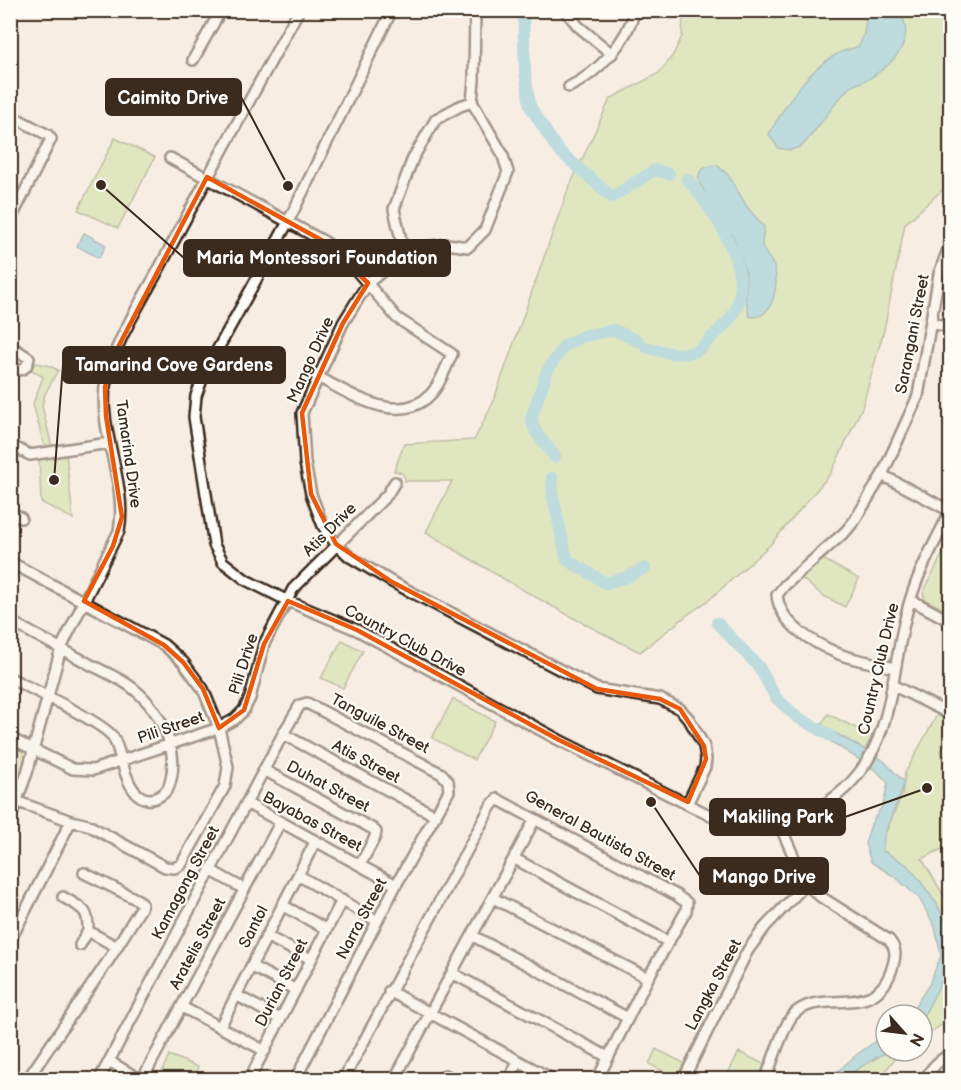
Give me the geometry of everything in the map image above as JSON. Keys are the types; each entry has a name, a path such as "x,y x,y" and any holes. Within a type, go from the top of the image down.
{"street":[{"path":"193,60 221,10"},
{"name":"Tamarind Drive","path":"10,819 14,800 33,750 61,648 119,531 122,517 109,442 105,387 114,355 207,177 299,10"},
{"name":"Country Club Drive","path":"392,10 288,222 204,374 196,396 194,417 214,545 223,562 246,580 288,601 357,630 559,740 688,802 727,824 755,830 781,828 830,803 850,786 874,752 882,734 915,585 951,511"},
{"path":"404,253 394,208 413,158 436,119 472,102 475,10"},
{"path":"565,10 578,26 612,54"},
{"path":"569,87 581,81 612,54 622,41 635,10"},
{"name":"Mango Drive","path":"472,102 502,153 508,172 484,230 468,247 439,245 404,253 368,283 343,323 302,413 305,463 311,494 323,526 336,544 350,556 392,582 597,689 660,699 680,709 689,719 704,746 706,759 705,767 688,802"},
{"path":"10,115 48,135 51,139 11,219"},
{"path":"170,158 325,242 344,256 397,318 453,354 431,394 420,402 405,408 383,408 318,377"},
{"name":"Sarangani Street","path":"895,668 841,655 802,633 787,621 778,606 777,595 785,585 846,531 882,475 918,396 939,274 951,244"},
{"path":"931,324 951,326"},
{"path":"10,346 29,358 25,368 21,371 10,366"},
{"path":"10,445 30,454 109,442"},
{"path":"882,475 951,511"},
{"name":"Atis Drive","path":"288,601 293,589 387,495 395,482"},
{"path":"10,512 21,518"},
{"name":"Pili Street","path":"10,562 164,645 183,662 203,689 219,728 93,770 73,769 10,738"},
{"path":"911,600 951,621"},
{"name":"Pili Drive","path":"219,728 235,719 244,710 250,698 264,644 288,601"},
{"path":"10,621 128,684 147,701 160,719 170,744 174,767 168,789 153,799 147,799 138,794 128,780 112,736 95,723 10,678"},
{"path":"892,685 951,714"},
{"name":"Kamagong Street","path":"99,1080 283,734 303,703"},
{"name":"Tanguile Street","path":"303,703 442,774"},
{"path":"14,800 88,825 165,867 174,868 181,865 225,786 228,767 219,728"},
{"name":"Atis Street","path":"283,734 436,816"},
{"name":"Duhat Street","path":"264,770 373,828 376,832 375,837 360,866"},
{"name":"Narra Street","path":"295,1080 396,885 449,791 448,781 442,774"},
{"name":"General Bautista Street","path":"389,991 497,799 687,903 686,910 669,942"},
{"name":"Bayabas Street","path":"246,804 396,885"},
{"path":"394,1080 535,819"},
{"path":"10,941 71,821"},
{"name":"Aratelis Street","path":"142,1080 280,822"},
{"path":"765,1080 788,1023 794,1014 815,1003 855,1001 867,998 884,984 896,956 894,946 889,940 821,897 806,884 781,828"},
{"name":"Santol","path":"220,1027 315,842"},
{"path":"515,859 669,942 648,978 597,1080"},
{"path":"210,870 244,889"},
{"path":"27,1080 117,947 142,904 84,873"},
{"path":"298,874 377,921"},
{"name":"Langka Street","path":"683,1080 748,950 765,927 806,884"},
{"path":"63,897 84,909 87,914 88,931 80,945"},
{"path":"493,898 648,978"},
{"name":"Durian Street","path":"249,1080 342,900"},
{"path":"282,905 326,929"},
{"path":"88,931 117,947"},
{"path":"267,936 311,959"},
{"path":"473,936 628,1018"},
{"path":"251,966 296,990"},
{"path":"452,973 608,1057"},
{"path":"343,1080 389,991 554,1080"},
{"path":"236,995 280,1019"},
{"path":"182,1007 265,1051"},
{"path":"925,1080 929,1071 939,1060 951,1054"},
{"path":"109,1061 142,1080"},
{"path":"508,1080 519,1061"},
{"path":"440,1080 445,1075 457,1080"}],"highlighted area":[{"path":"207,177 325,242 368,283 343,323 302,413 311,494 336,544 392,582 597,689 660,699 680,709 704,746 706,759 688,802 559,740 357,630 288,601 264,644 244,710 219,728 203,689 183,662 164,645 84,601 113,546 122,517 106,416 105,387 114,355"}],"green space":[{"path":"683,11 950,11 950,183 905,224 884,330 862,408 831,473 770,545 709,600 640,652 531,595 426,532 452,481 405,481 402,474 394,471 404,444 474,440 492,405 567,192 610,99 659,73 673,55 682,36"},
{"path":"115,138 155,157 118,228 78,210"},
{"path":"32,362 58,370 45,394 42,406 52,447 45,449 33,404 43,377 29,368"},
{"path":"66,453 73,519 41,502 39,458"},
{"path":"950,539 950,612 925,600 923,593"},
{"path":"821,558 859,579 845,607 822,595 800,577"},
{"path":"342,640 363,651 343,688 321,678"},
{"path":"453,699 495,721 474,760 432,738"},
{"path":"828,714 872,736 865,750 821,725"},
{"path":"937,715 950,722 950,734 940,753 950,759 950,845 922,859 950,906 950,929 936,903 907,865 883,851 882,841 902,795 905,773"},
{"path":"10,743 28,753 15,796 11,794"},
{"path":"950,964 950,1015 946,1022 934,1030 934,1003 930,1003"},
{"path":"656,1049 684,1063 677,1078 649,1064"},
{"path":"739,1052 766,1065 759,1079 725,1079"},
{"path":"169,1055 198,1067 193,1079 182,1079 162,1071"},
{"path":"874,1059 874,1063 892,1063 879,1079 847,1080 857,1069"}],"water":[{"path":"867,11 899,11 906,31 901,49 895,58 879,72 849,88 802,146 791,150 778,148 769,134 783,111 815,70 839,53 859,46 864,34"},
{"path":"717,165 728,175 747,207 764,227 762,246 774,267 776,282 773,300 764,313 757,316 749,316 746,300 746,273 733,236 721,221 698,180 700,172 706,167"},
{"path":"84,233 106,245 99,258 77,246"},
{"path":"821,725 883,760 904,782 885,834 883,851 907,865 936,903 950,929 950,965 930,1003 917,1003 929,985 941,955 935,927 919,898 895,877 871,862 865,844 871,824 883,805 888,783 877,771 816,732"},
{"path":"874,1043 874,1059 857,1069 847,1079 829,1079"}],"waterway":[{"path":"523,10 525,71 530,106 557,149 612,197 655,170 669,174"},
{"path":"646,347 677,354 696,351 731,318 740,295 740,277 728,241 719,223 687,179"},
{"path":"555,457 536,432 531,419 547,371 564,346 583,336 614,330 638,341"},
{"path":"552,478 553,497 567,560 606,583 627,577 645,568"},
{"path":"717,623 759,667 776,698 797,717 831,736"}],"place":[{"name":"Maria Montessori Foundation","path":"101,185"},
{"name":"Caimito Drive","path":"288,186"},
{"name":"Tamarind Cove Gardens","path":"54,480"},
{"name":"Makiling Park","path":"927,788"},
{"name":"Mango Drive","path":"651,802"}]}
